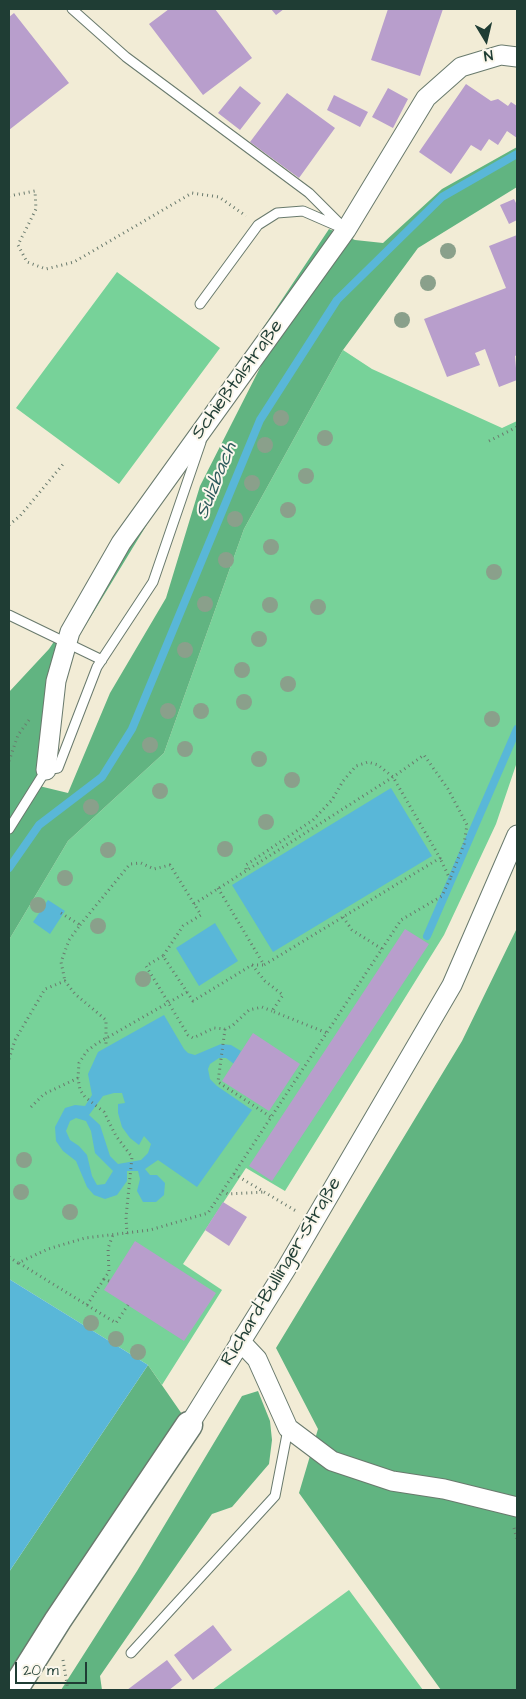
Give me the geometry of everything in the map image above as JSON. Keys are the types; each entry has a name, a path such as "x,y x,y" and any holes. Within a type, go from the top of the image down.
{"street":[{"name":"Schießtalstraße","path":"46,770 56,681 70,632 121,543 346,230 426,98 461,67 501,54 517,57"},
{"name":"Richard-Bullinger-Straße","path":"14,1690 58,1620 189,1425 314,1222 452,985 517,835"},
{"path":"240,1341 257,1359 288,1428 332,1460 392,1481 444,1489 517,1507"}],"lane":[{"path":"72,9 126,57 309,193 346,230"},
{"path":"200,304 258,225 278,213 304,211 346,230"},
{"path":"9,829 46,770 58,768 97,667 153,582 208,423"},
{"path":"9,615 102,660"},
{"path":"131,1653 275,1496 288,1428"}],"path":[{"path":"9,196 35,191 36,210 18,245 27,262 46,269 74,262 192,193 219,197 258,225"},
{"path":"489,441 517,426"},
{"path":"9,525 20,516 64,462"},
{"path":"18,1263 48,1249 85,1238 150,1230 208,1212 401,920 442,896 464,844 467,825 448,789 424,755 393,777 194,904"},
{"path":"246,870 246,865 313,820 332,800 343,781 356,766 368,762 378,766 393,777 440,858 450,879"},
{"path":"163,956 193,1001 252,965 264,965 440,858"},
{"path":"106,1047 106,1020 75,994 66,980 61,962 69,940 80,925 130,864 141,863 154,869 170,865 201,915 183,926 163,956 146,966 188,1035 193,1038 214,1028 225,1029 232,1026 249,1010 262,1007 327,1033"},
{"path":"218,888 264,965"},
{"path":"61,912 80,925"},
{"path":"343,917 352,930 382,949"},
{"path":"252,965 265,981 283,995 272,1011"},
{"path":"9,1059 15,1040 45,989 66,980"},
{"path":"127,1234 128,1192 132,1177 132,1157 116,1136 104,1112 85,1097 80,1090 78,1078 79,1063 87,1051 106,1038 186,992"},
{"path":"225,1029 222,1064 218,1082 271,1117"},
{"path":"9,1037 15,1040"},
{"path":"31,1106 44,1094 78,1078"},
{"path":"285,1086 290,1090"},
{"path":"234,1174 314,1222"},
{"path":"222,1191 228,1194 265,1192"},
{"path":"87,1305 109,1272 108,1248 112,1235"},
{"path":"9,1257 116,1323 128,1305"},
{"path":"104,1279 109,1281"}],"green space":[{"path":"517,147 517,187 418,248 343,350 244,529 164,753 68,841 9,940 9,692 49,649 329,229 355,240 383,243 442,189","holes":["267,354 200,486 166,598 110,693 68,793 35,785 73,646 194,447"]},
{"path":"117,272 220,348 119,484 16,408"},
{"path":"343,350 372,369 502,428 517,421 517,762 496,824 444,935 285,1191 246,1168 183,1264 222,1290 162,1385 148,1365 9,1279 9,940 68,841 164,753 244,529"},
{"path":"517,928 517,1690 441,1690 299,1493 318,1429 276,1348 462,1041"},
{"path":"148,1365 184,1417 9,1690 9,1572"},
{"path":"258,1391 270,1421 272,1440 269,1464 232,1507 212,1514 100,1676 102,1690 61,1690 137,1571 242,1396"},
{"path":"349,1590 423,1690 212,1690"}],"water":[{"path":"391,788 432,856 273,952 232,885"},
{"path":"48,900 65,911 50,934 33,922"},
{"path":"215,923 238,961 199,986 176,948"},
{"path":"164,1015 188,1053 195,1055 221,1044 231,1045 241,1051 234,1064 226,1058 219,1058 210,1064 208,1069 210,1079 217,1086 252,1110 197,1187 158,1160 145,1169 150,1175 157,1175 165,1183 164,1195 156,1202 143,1202 137,1191 140,1179 138,1171 127,1171 127,1181 117,1195 105,1199 94,1195 87,1187 76,1161 63,1151 56,1141 55,1127 65,1108 75,1105 85,1106 92,1095 88,1074 98,1052","holes":["122,1093 125,1103 118,1104 118,1113 122,1127 130,1138 139,1145 144,1136 151,1144 148,1153 141,1160 118,1164 110,1156 100,1125 89,1115 103,1096","76,1118 86,1121 91,1131 95,1153 113,1171 105,1184 97,1185 92,1176 87,1155 70,1140 66,1131 70,1121"]},
{"path":"9,1279 148,1365 9,1572"}],"building":[{"path":"169,9 215,9 252,58 203,95 149,24"},
{"path":"271,9 284,9 276,15"},
{"path":"388,9 443,9 420,76 371,60"},
{"path":"14,13 69,83 9,130 9,17"},
{"path":"466,84 491,101 498,99 508,106 511,102 517,106 517,138 507,131 498,145 489,139 481,151 471,145 451,174 419,152"},
{"path":"240,86 261,103 240,130 218,113"},
{"path":"388,88 408,99 393,128 372,117"},
{"path":"287,93 335,128 299,178 250,142"},
{"path":"334,95 368,112 360,127 327,110"},
{"path":"514,199 517,205 517,220 509,224 500,205"},
{"path":"517,235 517,355 515,356 517,380 499,387 485,349 475,353 480,365 447,377 424,319 506,288 489,246"},
{"path":"405,929 429,944 272,1181 249,1166"},
{"path":"253,1033 300,1064 269,1111 222,1081"},
{"path":"223,1202 247,1217 229,1246 205,1230"},
{"path":"135,1241 216,1293 184,1341 104,1290"},
{"path":"213,1625 232,1650 193,1680 174,1655"},
{"path":"167,1660 182,1680 169,1690 127,1690"}],"waterway":[{"name":"Sulzbach","path":"9,868 39,825 102,777 132,729 260,420 337,300 442,197 517,154"},
{"path":"427,936 517,729"}]}
